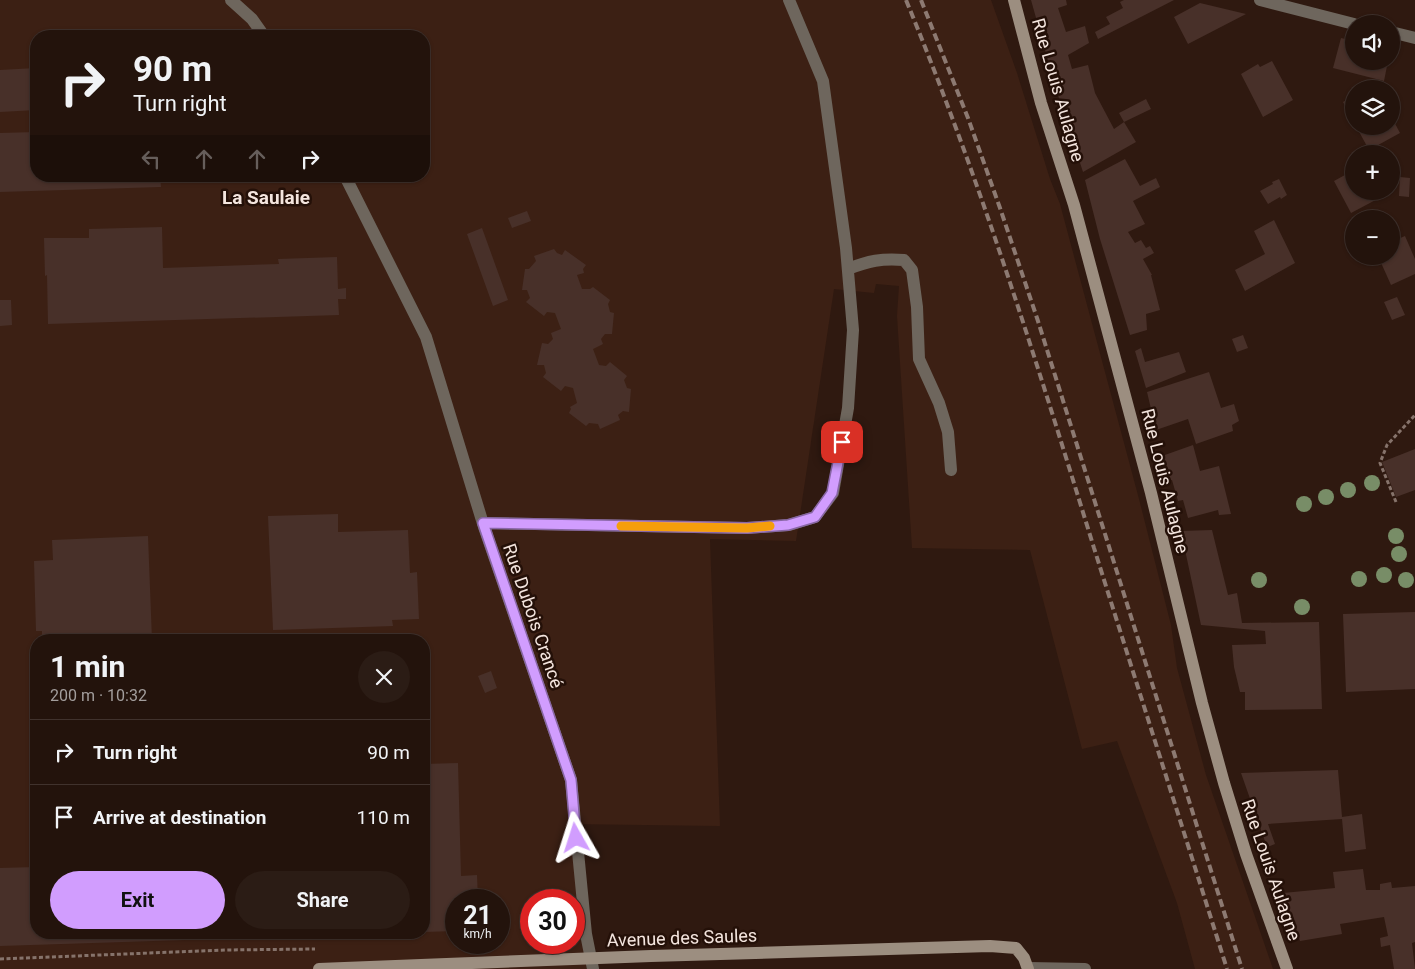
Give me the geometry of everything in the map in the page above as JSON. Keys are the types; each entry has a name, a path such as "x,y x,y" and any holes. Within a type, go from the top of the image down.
{"street":[{"path":"231,0 252,19 260,30"},
{"path":"483,523 747,528 788,525 815,517 832,493 848,408 853,330 848,269 823,81 789,0"},
{"name":"Rue Louis Aulagne","path":"1014,0 1041,103 1077,214 1152,493 1202,703 1224,783 1246,854 1287,969"},
{"path":"1260,0 1345,22"},
{"path":"1400,34 1415,38"},
{"name":"Rue Dubois Crancé","path":"348,182 426,338 483,523 571,780 586,934 592,964"},
{"path":"848,269 867,262 886,259 904,260 912,270 917,306 919,360 939,403 948,432 951,470"},
{"name":"Avenue des Saules","path":"320,969 592,964 990,946 1016,948 1024,958 1028,968"},
{"path":"1028,968 1085,969"}],"path":[{"path":"1396,502 1380,463 1387,445 1415,415"},
{"path":"0,959 225,950 319,949"}],"shaded area":[{"path":"0,0 991,0 1060,204 1139,499 1171,625 1177,668 1206,775 1273,969 1195,969 1177,903 1117,741 1082,749 1030,550 912,548 897,316 899,286 876,284 874,293 834,289 796,541 710,539 720,826 569,824 577,889 520,889 520,954 585,953 587,969 0,969"}],"building":[{"path":"1031,0 1066,0 1067,5 1058,8 1066,32 1085,26 1089,43 1068,55 1072,69 1088,65 1095,93 1114,129 1124,122 1136,142 1083,172 1056,89"},
{"path":"1124,0 1174,0 1098,39 1095,32 1110,24 1106,17 1123,8 1120,2"},
{"path":"1200,3 1246,14 1188,44 1174,17"},
{"path":"1341,38 1345,39 1345,70 1386,70 1384,80 1380,80 1333,68"},
{"path":"1272,61 1293,100 1263,117 1241,74 1258,64 1260,67"},
{"path":"30,68 30,110 0,112 0,70"},
{"path":"1146,99 1151,109 1124,122 1119,113"},
{"path":"30,132 30,182 161,182 161,187 0,192 0,133"},
{"path":"1361,135 1396,135 1378,145 1366,145"},
{"path":"1125,159 1140,186 1156,178 1160,187 1133,201 1145,224 1128,232 1135,243 1141,240 1146,248 1150,246 1154,253 1143,259 1152,275 1160,310 1146,314 1147,330 1130,335 1100,239 1085,180"},
{"path":"1345,175 1345,200 1376,200 1357,210 1349,210 1334,181"},
{"path":"1400,177 1410,178 1409,197 1400,196"},
{"path":"1279,179 1287,195 1268,204 1260,191"},
{"path":"527,211 531,221 512,228 508,218"},
{"path":"1274,220 1295,263 1245,291 1235,270 1265,254 1254,231"},
{"path":"162,227 163,268 279,264 278,259 337,257 338,289 346,288 346,299 338,299 339,315 48,324 44,238 89,238 89,229"},
{"path":"482,228 508,300 493,306 467,234"},
{"path":"1405,236 1415,259 1415,274 1391,285 1382,265 1400,265 1400,238"},
{"path":"554,249 562,255 565,250 586,265 583,269 584,273 577,275 582,289 593,287 610,300 608,304 610,312 614,313 612,334 605,334 601,339 603,344 593,349 599,365 606,366 610,362 627,376 624,380 627,388 631,389 629,412 623,411 618,415 620,420 600,429 598,424 589,423 586,426 569,413 570,407 577,403 573,388 565,386 561,391 543,377 546,373 544,365 537,365 542,343 548,344 553,339 551,333 561,329 555,313 547,312 544,316 526,302 530,298 527,290 522,290 525,269 529,269 536,261 534,256"},
{"path":"1397,297 1405,315 1392,320 1384,302"},
{"path":"0,300 11,300 12,325 0,326"},
{"path":"1243,335 1248,348 1237,352 1232,339"},
{"path":"1141,348 1145,362 1179,352 1186,372 1146,388 1135,351"},
{"path":"1209,372 1221,408 1234,404 1239,421 1232,425 1233,431 1196,444 1188,419 1156,430 1147,392"},
{"path":"1193,445 1200,471 1219,466 1231,514 1219,515 1218,510 1188,518 1183,500 1178,501 1172,480 1168,481 1162,456"},
{"path":"1415,449 1415,490 1396,497 1382,462"},
{"path":"338,514 338,532 408,530 410,573 417,572 419,619 392,620 393,626 273,630 268,516"},
{"path":"1212,530 1228,595 1237,593 1242,623 1319,622 1322,709 1245,710 1245,692 1240,692 1234,667 1232,645 1266,644 1265,631 1201,625 1181,531"},
{"path":"148,536 152,634 42,634 42,631 36,631 34,561 53,560 52,540"},
{"path":"1415,612 1415,689 1346,692 1343,614"},
{"path":"491,671 497,688 485,693 478,676"},
{"path":"458,763 461,876 477,875 478,889 445,889 445,931 430,932 430,764"},
{"path":"1338,770 1342,817 1362,814 1366,849 1345,852 1342,819 1268,824 1275,844 1267,847 1241,773"},
{"path":"30,867 30,939 185,940 0,946 0,868"},
{"path":"1363,869 1366,890 1380,890 1380,884 1391,882 1392,888 1415,886 1415,942 1412,943 1415,969 1394,969 1390,945 1381,947 1380,938 1388,936 1384,917 1340,924 1342,934 1300,941 1283,893 1335,888 1333,872"}],"railway":[{"path":"906,0 959,135 1006,272 1227,969"},
{"path":"921,0 968,118 1037,318 1242,969"}],"slow traffic":[{"path":"621,526 747,528 770,526"}],"district":[{"name":"La Saulaie","path":"266,197"}],"route":[{"path":"576,838 571,780 483,523 747,528 788,525 815,517 832,493 842,442"}]}
